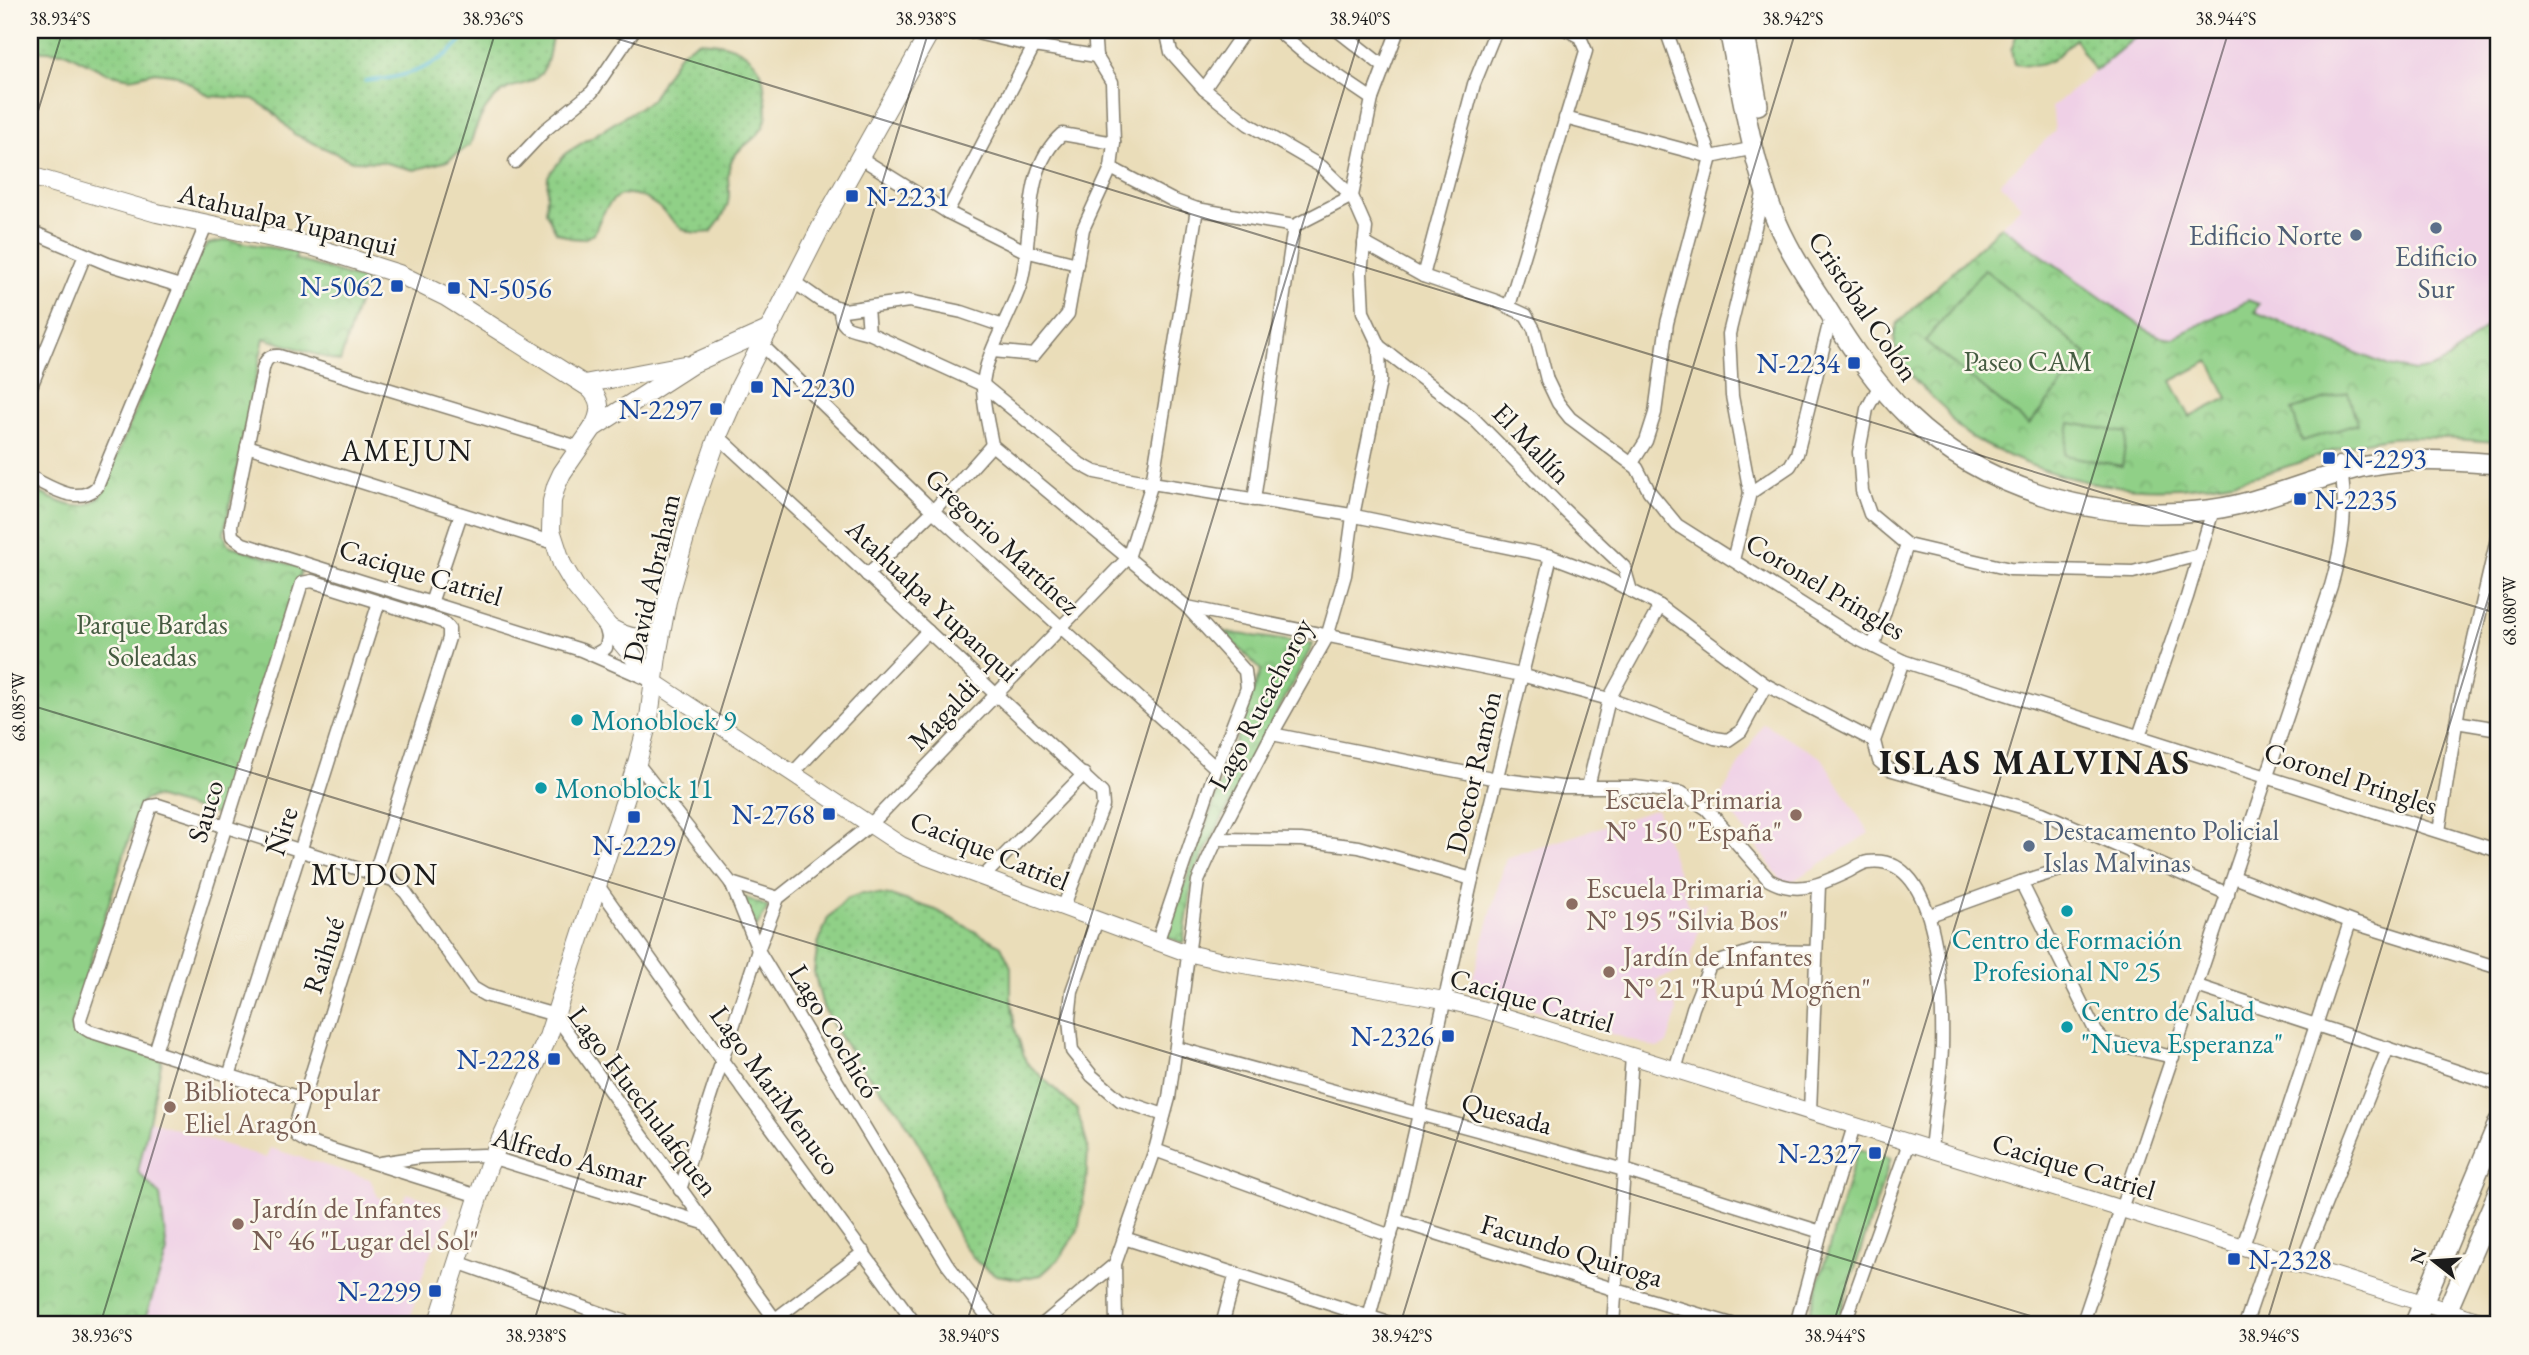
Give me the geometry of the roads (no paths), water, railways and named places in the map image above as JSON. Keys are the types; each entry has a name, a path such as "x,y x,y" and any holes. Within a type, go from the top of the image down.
{"main road":[{"name":"David Abraham","path":"437,1325 492,1156 536,1068 555,1015 636,763 649,718 661,629 683,541 718,436 793,282 859,157 931,30"},
{"name":"Cristóbal Colón","path":"1729,30 1764,189 1792,254 1880,385 1909,417 1953,452 1990,473 2072,503 2112,511 2156,513 2213,510 2258,501 2364,456 2399,451 2499,453"},
{"name":"Cristóbal Colón","path":"1744,30 1772,169 1784,206 1802,245 1836,302 1887,373 1926,416 1960,443 1995,463 2033,479 2084,494 2127,500 2193,500 2234,495 2341,468 2400,462 2499,464"},
{"name":"Atahualpa Yupanqui","path":"30,176 147,211 314,247 416,281 584,384"},
{"path":"584,384 694,363 765,337"},
{"path":"593,428 694,363"},
{"path":"584,384 599,402 599,416 562,472 550,516 554,543 568,575 654,682"},
{"path":"607,624 626,636 640,638 661,629"},
{"path":"2414,1325 2499,1121"},
{"path":"2445,1318 2499,1190"}],"street":[{"path":"515,162 545,130 592,92 635,30"},
{"path":"963,30 1096,56"},
{"path":"993,351 1034,355 1068,314 1083,229 1111,168 1114,143 1112,82 1096,56 1094,30"},
{"path":"1166,30 1171,52 1204,89 1248,124 1322,167 1352,196"},
{"path":"1204,89 1245,30"},
{"path":"1277,30 1304,53 1371,99"},
{"path":"1337,30 1384,66"},
{"path":"1352,196 1371,99 1398,30"},
{"path":"1423,276 1474,84 1496,30"},
{"path":"1509,306 1586,51 1580,37 1567,30"},
{"path":"1632,463 1646,441 1655,413 1667,323 1711,157 1666,30"},
{"path":"947,212 1034,46"},
{"path":"1565,118 1711,157 1755,148"},
{"path":"1114,143 1062,134 1038,167 1020,285 993,351 983,385 992,445 1187,607 1245,671 1247,688 1216,768 1157,943"},
{"path":"859,157 947,212 1025,251 1077,264"},
{"path":"1111,168 1172,200 1197,209 1294,226 1352,196"},
{"path":"1733,560 1750,493 1732,396 1729,334 1764,189"},
{"name":"Lago Rucachoroy","path":"1115,1264 1155,1150 1169,1098 1198,881 1216,839 1327,637 1345,575 1353,516 1380,382 1379,346 1363,312 1361,273 1366,228 1352,196"},
{"name":"Magaldi","path":"778,898 869,826 1128,558 1152,483 1197,209"},
{"path":"30,477 66,494 85,495 92,492 101,480 206,225"},
{"path":"1254,500 1294,226"},
{"path":"30,231 125,270 180,286"},
{"name":"Coronel Pringles","path":"1364,243 1423,276 1509,306 1525,315 1534,329 1547,380 1558,403 1570,418 1637,468 1650,491 1677,525 1873,647 1903,661 2499,851"},
{"path":"30,389 85,255"},
{"path":"793,282 821,302 844,310 909,301 961,312 1003,326"},
{"path":"867,307 869,333"},
{"path":"841,309 841,320 845,326 869,333 983,385 1080,464 1096,472 1353,516 1551,556 1601,575 1660,606 1766,684 1874,741"},
{"path":"1750,493 1790,466 1797,454 1832,316"},
{"name":"Gregorio Martínez","path":"765,337 933,511 1216,768"},
{"name":"El Mallín","path":"1379,346 1472,417 1561,508 1624,567 1631,591"},
{"path":"554,543 247,446 263,369 268,358 279,356 578,447"},
{"path":"1880,385 1867,409 1859,452 1862,491 1870,514 1907,545 2010,569 2133,572 2199,555"},
{"name":"Atahualpa Yupanqui","path":"718,436 1102,793 1103,806 1063,908"},
{"path":"867,575 933,511 992,445"},
{"name":"Cacique Catriel","path":"247,446 231,526 234,539 594,655 654,682 869,826 914,851 1187,953 1444,1000 2424,1303 2445,1318 2493,1325"},
{"path":"2082,1325 2337,566 2342,532 2341,468"},
{"path":"2138,736 2213,510"},
{"path":"431,603 461,513"},
{"path":"2439,831 2456,722 2493,585 2499,530"},
{"path":"1873,647 1907,545"},
{"name":"Doctor Ramón","path":"1368,1321 1395,1220 1472,879 1551,556"},
{"name":"Sauco","path":"155,1052 301,585 312,581 379,602"},
{"name":"Raihué","path":"297,1136 295,1126 303,1099 449,638 449,628 440,621 379,602"},
{"name":"Ñire","path":"229,1076 379,602"},
{"path":"1588,787 1609,699 1660,606"},
{"path":"1187,607 1521,675 1609,699 1715,738 1728,740 1741,732 1766,684"},
{"path":"594,655 606,648 607,624"},
{"path":"792,774 928,631"},
{"path":"1903,661 1874,741 1879,761 1889,769 2042,813 2228,894"},
{"path":"2456,722 2499,729"},
{"path":"1272,734 1497,779 1561,788 1635,787 1682,793 1707,809 1769,880 1780,886 1795,889 1819,885 1866,862 1883,862 1898,867 1917,887 1930,915 1938,974 1942,1049 1931,1150"},
{"name":"Lago Cochicó","path":"636,763 731,883 758,950 947,1264 994,1325"},
{"path":"983,877 1084,774"},
{"name":"Lago Huechulafquen","path":"155,1052 89,1031 81,1027 80,1019 151,806 158,805 393,880 406,892 473,988 485,995 555,1015 774,1323"},
{"path":"1216,839 1301,841 1359,847 1472,879"},
{"path":"1930,915 2021,882 2066,869"},
{"path":"2234,877 2350,922 2499,968"},
{"path":"2021,882 2096,1032 2106,1042 2173,1057"},
{"path":"680,1190 758,950 778,898 731,883"},
{"name":"Lago MariMenuco","path":"597,884 916,1325"},
{"path":"1810,1112 1819,885"},
{"path":"1097,920 1072,991 1069,1019 1072,1051 1092,1076 1120,1100 1164,1115"},
{"path":"2243,1246 2314,1024 2350,922"},
{"path":"1675,1070 1693,1008 1710,965 1753,951 1816,952"},
{"path":"2197,986 2499,1085"},
{"name":"Quesada","path":"1177,1048 1624,1170 1821,1232"},
{"path":"2301,1265 2388,1048"},
{"path":"155,1052 303,1099"},
{"path":"1613,1325 1632,1056"},
{"path":"1796,1325 1854,1126"},
{"name":"Alfredo Asmar","path":"297,1136 307,1142 478,1196"},
{"path":"1844,1325 1909,1143"},
{"path":"1155,1150 1391,1236"},
{"name":"Alfredo Asmar","path":"377,1163 458,1155 492,1156 705,1223"},
{"name":"Facundo Quiroga","path":"1395,1220 1735,1325"},
{"path":"1124,1238 1236,1273 1368,1321 1395,1325"},
{"path":"774,1323 864,1252"},
{"path":"2245,1325 2269,1255"},
{"path":"457,1262 634,1325"},
{"path":"1042,1325 1115,1264"},
{"path":"1115,1264 1116,1325"},
{"path":"1222,1325 1236,1273"}],"waterway":[{"path":"365,81 395,77 424,68 449,52 469,30"}],"place":[{"name":"N-2231","path":"852,196"},
{"name":"Edificio Sur","path":"2436,228"},
{"name":"Edificio Norte","path":"2356,235"},
{"name":"N-5062","path":"397,286"},
{"name":"N-5056","path":"454,288"},
{"name":"N-2234","path":"1854,363"},
{"name":"N-2230","path":"757,387"},
{"name":"N-2297","path":"716,409"},
{"name":"N-2293","path":"2329,458"},
{"name":"N-2235","path":"2300,499"},
{"name":"Monoblock 9","path":"577,720"},
{"name":"Monoblock 11","path":"541,788"},
{"name":"N-2768","path":"829,814"},
{"name":"Escuela Primaria N° 150 \"España\"","path":"1796,815"},
{"name":"N-2229","path":"634,817"},
{"name":"Destacamento Policial Islas Malvinas","path":"2029,846"},
{"name":"Escuela Primaria N° 195 \"Silvia Bos\"","path":"1572,904"},
{"name":"Centro de Formación Profesional N° 25","path":"2067,911"},
{"name":"Jardín de Infantes N° 21 \"Rupú Mogñen\"","path":"1609,972"},
{"name":"Centro de Salud \"Nueva Esperanza\"","path":"2067,1027"},
{"name":"N-2326","path":"1448,1036"},
{"name":"N-2228","path":"554,1059"},
{"name":"Biblioteca Popular Eliel Aragón","path":"170,1107"},
{"name":"N-2327","path":"1875,1153"},
{"name":"Jardín de Infantes N° 46 \"Lugar del Sol\"","path":"238,1224"},
{"name":"N-2328","path":"2234,1259"},
{"name":"N-2299","path":"435,1291"}],"district":[{"name":"AMEJUN","path":"407,450"},
{"name":"ISLAS MALVINAS","path":"2035,761"},
{"name":"MUDON","path":"375,874"}],"park label":[{"name":"Paseo CAM","path":"2028,361"},
{"name":"Parque Bardas Soleadas","path":"152,640"}]}
